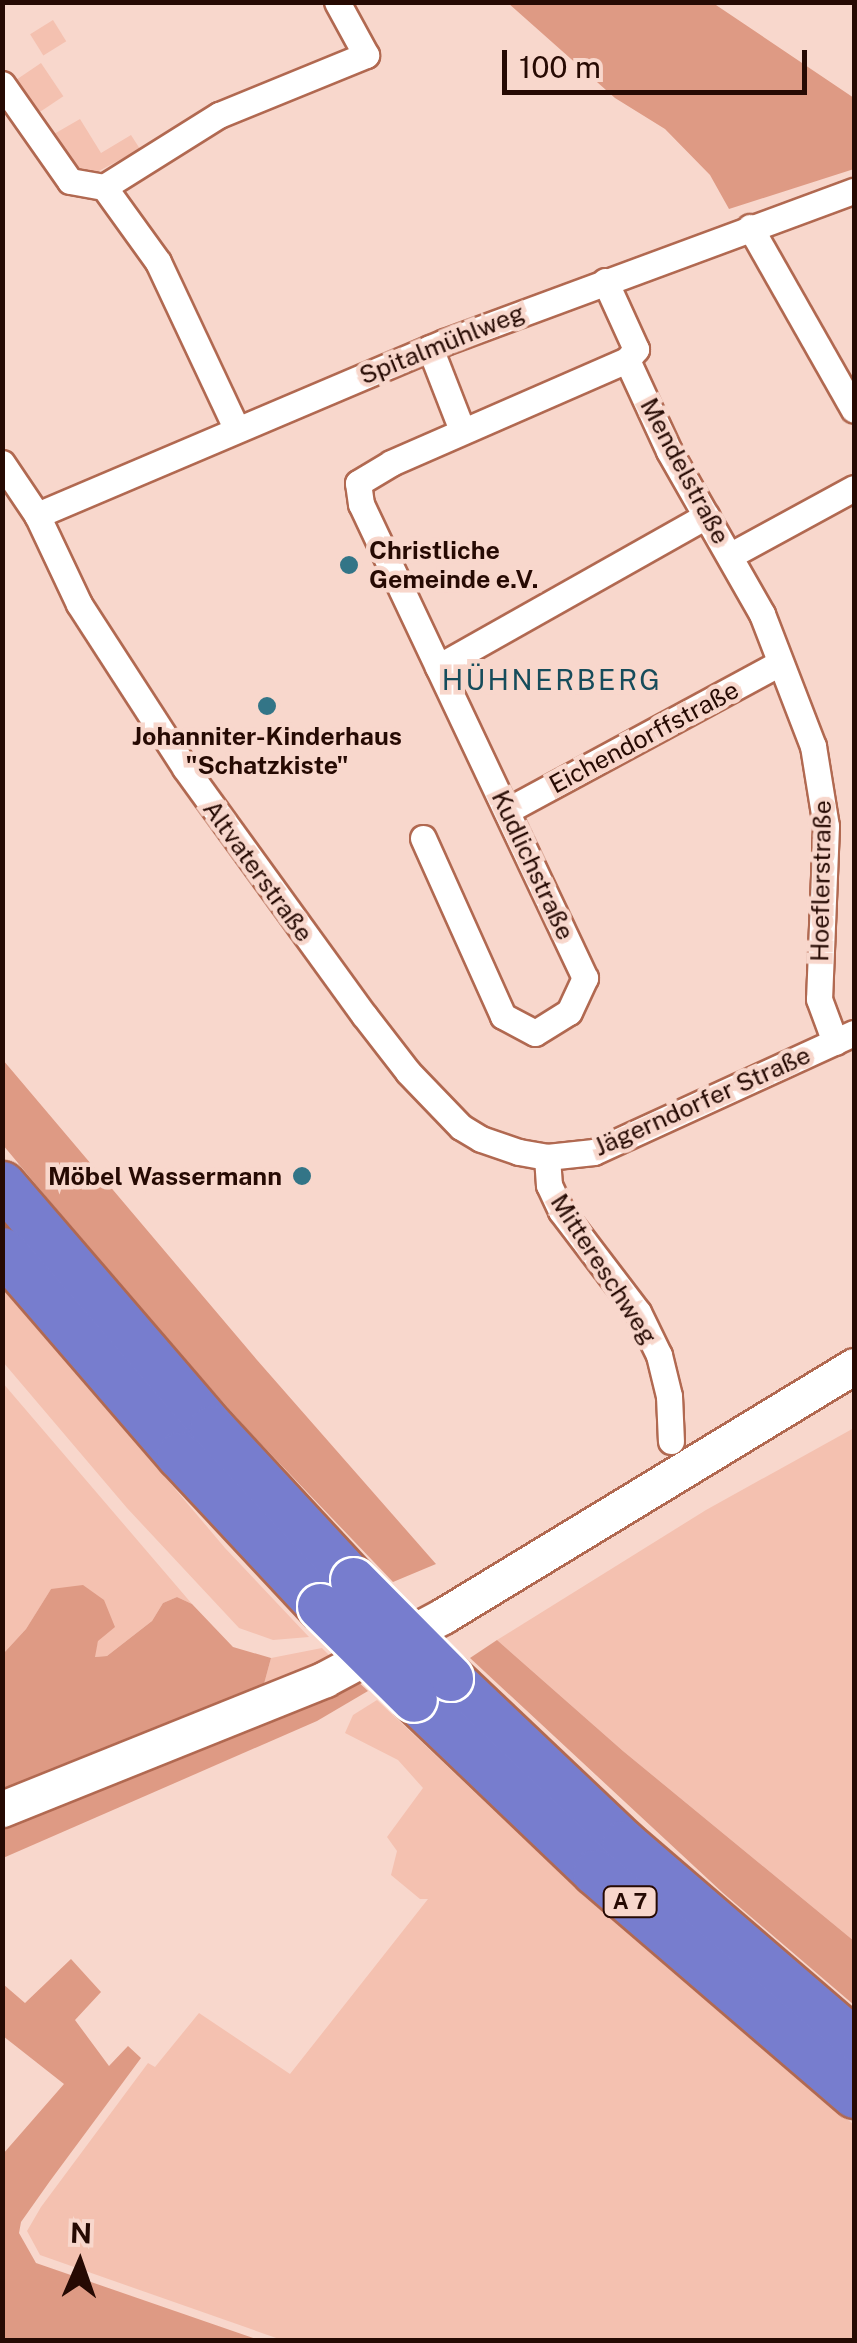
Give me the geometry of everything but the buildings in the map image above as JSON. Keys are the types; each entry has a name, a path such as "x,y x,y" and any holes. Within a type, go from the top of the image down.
{"highway":[{"name":"A 7","path":"2,1184 212,1428 337,1593"},
{"name":"A 7","path":"2,1250 179,1455 337,1593 432,1688 596,1872 854,2094"},
{"name":"A 7","path":"432,1688 624,1843 854,2041"}],"main road":[{"path":"2,1810 325,1679 443,1616 854,1366"}],"street":[{"path":"2,84 70,181 104,187 219,115 366,55 337,2"},
{"path":"104,187 158,262 236,428"},
{"name":"Spitalmühlweg","path":"38,515 430,348 854,191"},
{"path":"750,227 854,410"},
{"name":"Mendelstraße","path":"605,281 636,349 627,360 706,516 762,614 780,663"},
{"path":"430,348 462,430 627,360"},
{"name":"Kudlichstraße","path":"423,838 504,1016 536,1033 569,1012 584,978 361,504 358,484 366,475 462,430"},
{"name":"Altvaterstraße","path":"2,463 38,515 79,604 185,768 408,1072 441,1109 481,1140 547,1157"},
{"path":"731,556 854,488"},
{"path":"438,667 706,516"},
{"name":"Eichendorffstraße","path":"508,810 780,663"},
{"name":"Hoeflerstraße","path":"780,663 822,779 826,826 819,999 845,1038"},
{"name":"Jägerndorfer Straße","path":"547,1157 594,1152 845,1038"},
{"name":"Mittereschweg","path":"547,1157 549,1184 561,1212 638,1312 659,1354 669,1396 671,1441"}],"shaded area":[{"path":"508,3 713,3 854,98 854,169 729,209 710,175 665,129 615,98"},
{"path":"53,20 66,41 43,56 30,34"},
{"path":"41,63 63,96 37,114 14,81"},
{"path":"80,119 101,153 131,135 140,149 84,179 54,134"},
{"path":"3,1060 436,1564 393,1582 245,1427 123,1289 3,1145"},
{"path":"2,1284 225,1548 309,1637 273,1640 239,1628 127,1508 3,1362"},
{"path":"2,1382 192,1604 177,1597 163,1603 152,1621 107,1656 94,1657 98,1641 51,1589 26,1629 3,1654"},
{"path":"854,1428 854,1941 623,1751 497,1640 706,1510"},
{"path":"83,1585 104,1600 115,1627 98,1641 95,1657 107,1656 152,1621 163,1603 177,1597 192,1604 233,1647 271,1658 264,1684 241,1700 3,1795 3,1654 26,1629 51,1589"},
{"path":"497,1640 623,1751 854,1941 854,2005 723,1893 470,1658"},
{"path":"322,1648 334,1660 241,1700 264,1684 271,1658"},
{"path":"353,1677 368,1691 317,1721 3,1858 3,1823"},
{"path":"377,1700 576,1888 854,2125 854,2340 282,2340 40,2255 27,2231 41,2207 148,2063 155,2067 199,2013 290,2074 428,1899 420,1899 391,1875 397,1851 387,1837 423,1788 398,1760 345,1733 353,1715"},
{"path":"71,1959 101,1992 75,2020 109,2066 128,2046 141,2058 21,2222 19,2233 36,2263 259,2340 3,2340 3,2154 64,2084 3,2036 3,1984 25,2003"}],"place":[{"name":"Christliche Gemeinde e.V.","path":"349,565"},
{"name":"Johanniter-Kinderhaus \"Schatzkiste\"","path":"267,706"},
{"name":"Möbel Wassermann","path":"302,1176"}],"district":[{"name":"HÜHNERBERG","path":"552,680"}]}
